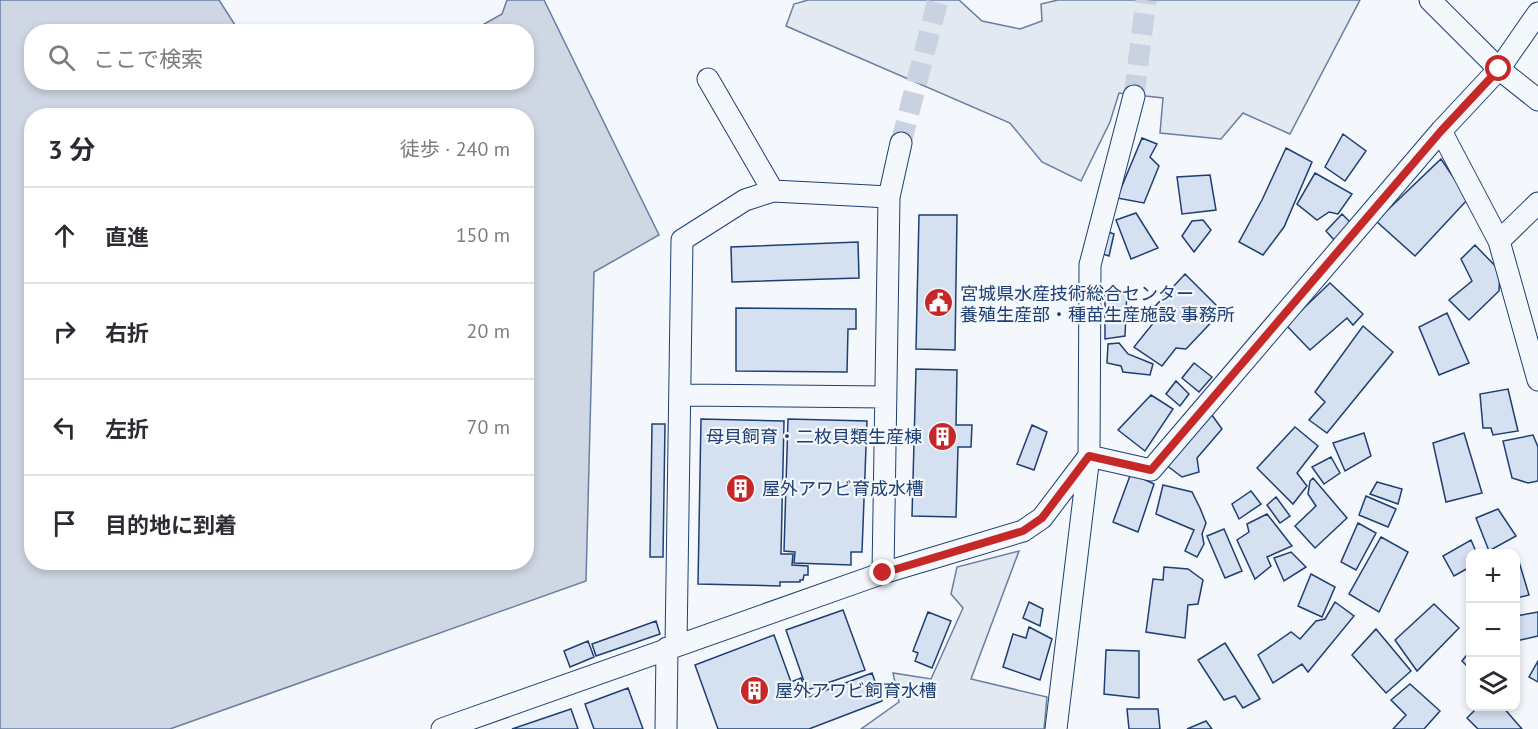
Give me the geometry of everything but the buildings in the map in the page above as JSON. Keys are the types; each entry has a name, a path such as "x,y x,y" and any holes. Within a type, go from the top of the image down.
{"street":[{"path":"1430,0 1499,69 1538,100"},
{"path":"1089,456 1151,470 1441,131 1499,69 1538,13"},
{"path":"708,79 773,191"},
{"path":"1056,729 1089,456 1090,265 1134,96"},
{"path":"1441,131 1499,241 1538,380"},
{"path":"883,573 889,197 901,142"},
{"path":"666,729 680,395 682,240 745,200 773,191 889,197"},
{"path":"1499,241 1538,203"},
{"path":"680,395 886,397"},
{"path":"442,729 671,646 883,573 1023,531 1042,518 1089,456"}],"shaded area":[{"path":"0,0 219,0 234,24 24,24 24,90 534,90 534,24 484,24 502,14 507,0 544,0 659,235 594,272 586,581 170,729 0,729"},
{"path":"808,0 959,0 982,21 1020,29 1042,21 1041,4 1058,0 1360,0 1290,134 1243,113 1221,139 1160,133 1163,98 1119,93 1110,122 1081,181 1042,162 1010,123 786,26 794,4"},
{"path":"1019,551 971,679 1047,697 1044,729 861,729 899,702 893,673 931,679 963,608 951,594 957,567"}],"tunnel":[{"path":"901,143 938,0"},
{"path":"1134,96 1146,0"}],"place":[{"name":"宮城県水産技術総合センター 養殖生産部・種苗生産施設 事務所","path":"939,303"},
{"name":"母貝飼育・二枚貝類生産棟","path":"943,436"},
{"name":"屋外アワビ育成水槽","path":"741,488"},
{"name":"屋外アワビ飼育水槽","path":"754,690"}],"route":[{"path":"883,573 1023,531 1042,518 1089,456 1151,470 1441,131 1499,69"}]}
